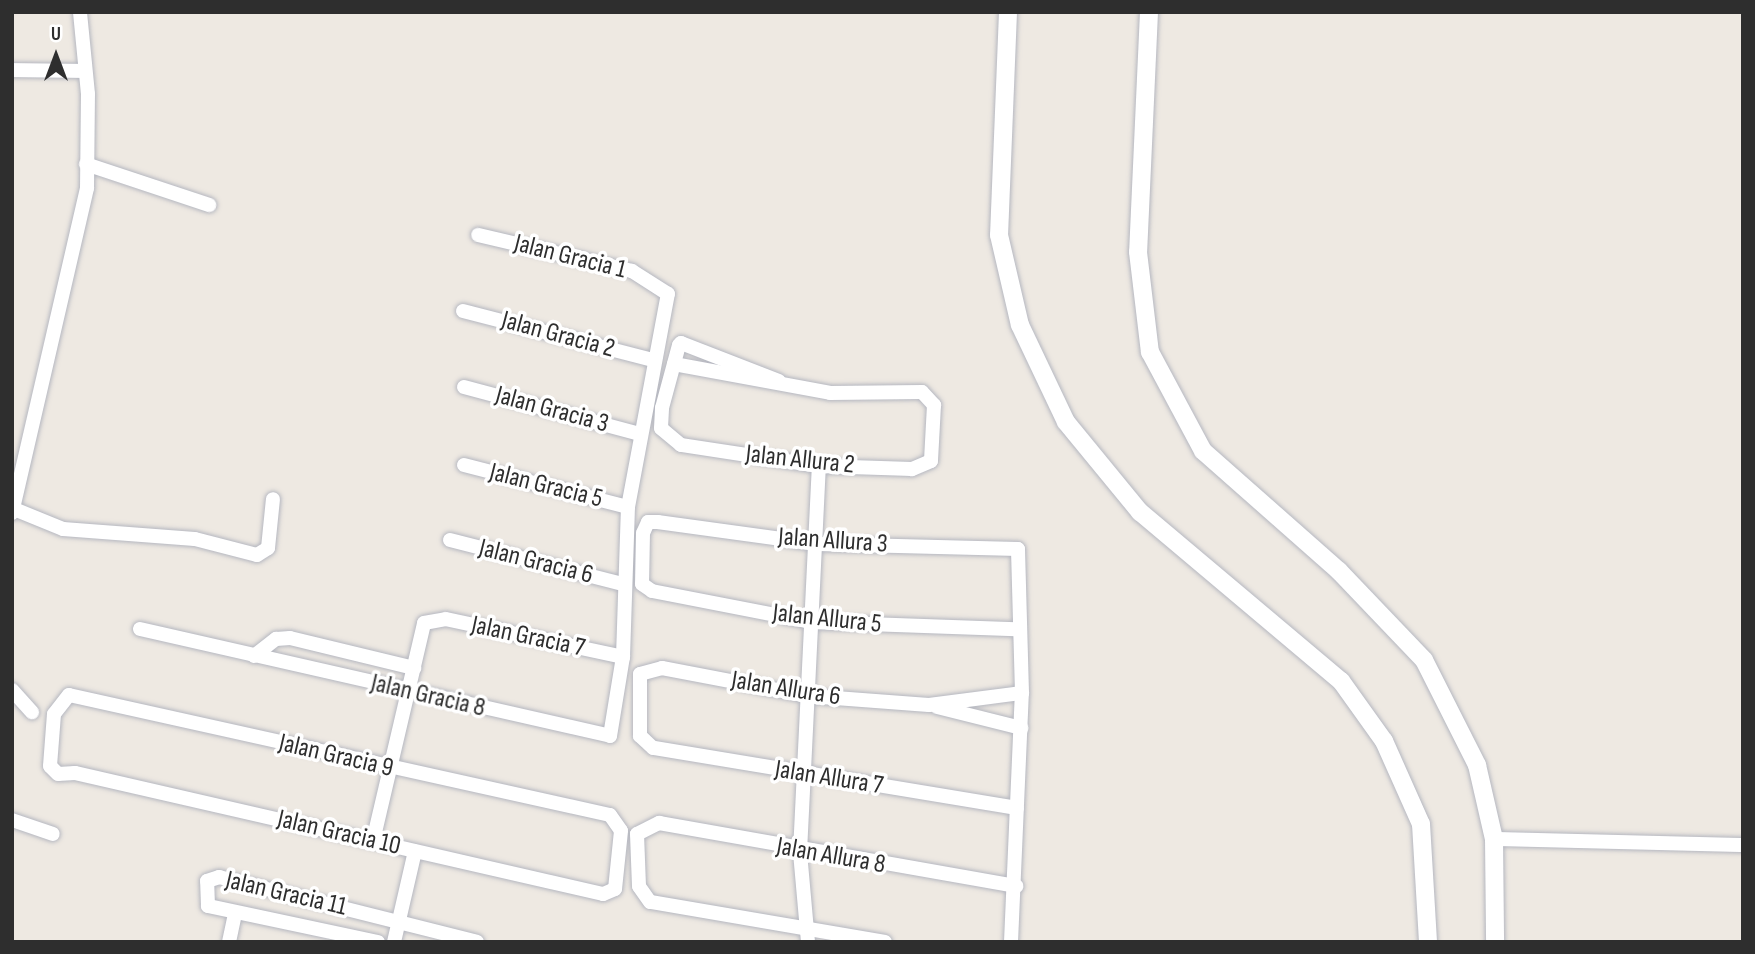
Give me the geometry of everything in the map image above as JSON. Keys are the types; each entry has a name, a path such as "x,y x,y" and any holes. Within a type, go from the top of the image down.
{"street":[{"path":"80,12 82,71 88,94 82,218 61,283 13,511 64,529 195,539 257,555 268,548 273,499"},
{"path":"1009,12 999,235 1020,325 1066,422 1140,512 1341,681 1384,741 1421,824 1428,942"},
{"path":"1149,12 1139,253 1150,352 1203,451 1339,571 1424,660 1477,765 1494,839 1495,942"},
{"path":"12,70 82,71"},
{"path":"86,164 209,205"},
{"name":"Jalan Gracia 1","path":"478,235 632,271 660,284 669,309 653,360"},
{"name":"Jalan Gracia 2","path":"463,311 653,360"},
{"path":"687,341 779,381 674,364 679,345 687,341"},
{"path":"623,657 622,584 628,507 653,360"},
{"name":"Jalan Allura 2","path":"674,364 661,428 674,442 819,466 927,467 934,405 922,392 830,393 779,381"},
{"name":"Jalan Gracia 3","path":"464,387 639,434"},
{"name":"Jalan Gracia 5","path":"464,465 628,507"},
{"path":"819,466 818,544 811,622 800,852 808,936 884,942"},
{"name":"Jalan Allura 3","path":"642,584 648,522 818,544 1018,549 1016,629"},
{"name":"Jalan Gracia 6","path":"450,540 622,584"},
{"name":"Jalan Allura 5","path":"642,584 811,622 1016,629"},
{"name":"Jalan Gracia 7","path":"414,668 421,629 433,618 623,657"},
{"name":"Jalan Gracia 8","path":"140,629 601,736 614,731 623,657"},
{"path":"1011,942 1016,886 1022,693 1016,629"},
{"name":"Jalan Gracia 8","path":"254,656 276,639 290,638 414,668"},
{"path":"373,841 414,668"},
{"name":"Jalan Allura 6","path":"642,743 645,669 809,696 929,705 1020,727"},
{"path":"12,690 32,712"},
{"name":"Jalan Allura 6","path":"929,705 1022,693"},
{"name":"Jalan Gracia 9","path":"69,695 390,769 604,813 617,819 621,831 618,880 603,894"},
{"name":"Jalan Gracia 10","path":"69,695 54,714 50,766 58,775 75,773 603,894"},
{"name":"Jalan Allura 7","path":"642,743 803,775 1017,808"},
{"path":"12,820 53,834"},
{"name":"Jalan Allura 8","path":"808,936 643,896 637,834 647,826 1016,886"},
{"path":"1494,839 1743,845"},
{"path":"394,942 415,851"},
{"name":"Jalan Gracia 11","path":"378,942 208,906 204,897 211,878 399,921 477,942"},
{"path":"229,942 235,912"}]}
